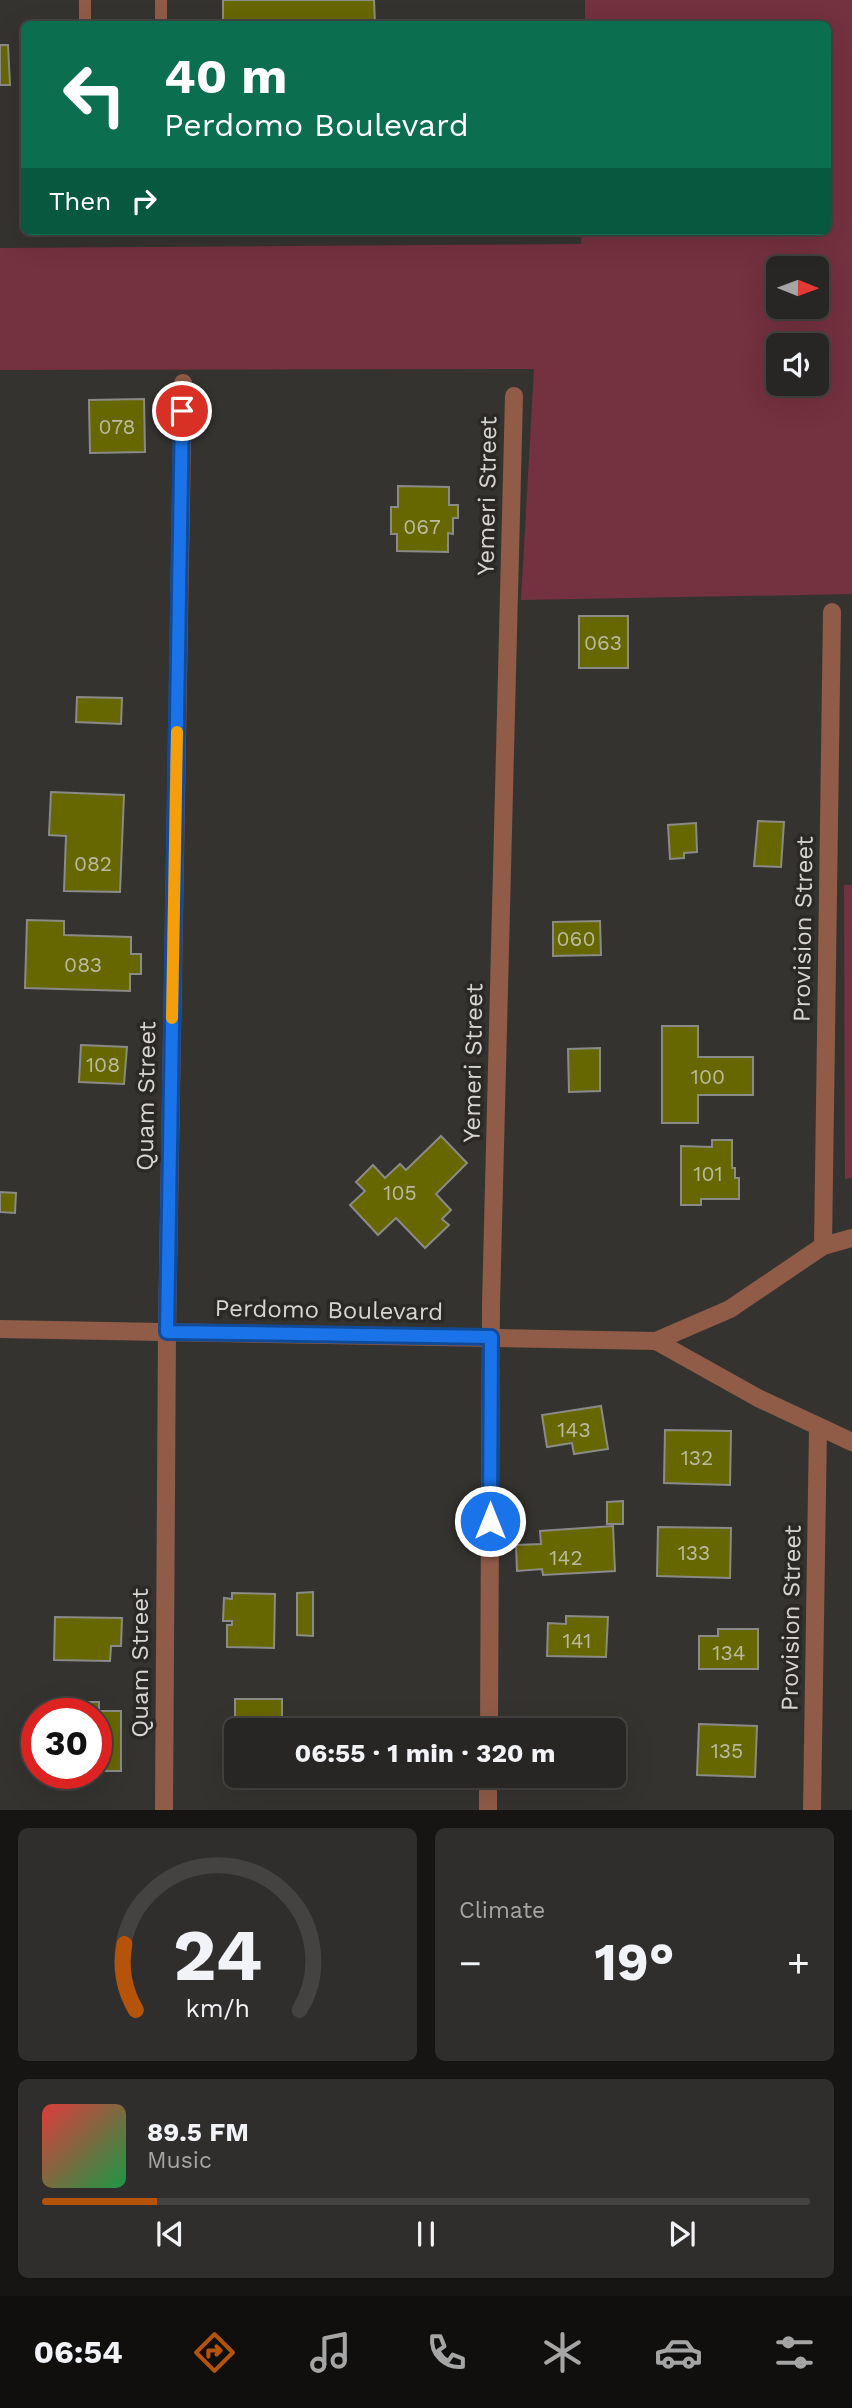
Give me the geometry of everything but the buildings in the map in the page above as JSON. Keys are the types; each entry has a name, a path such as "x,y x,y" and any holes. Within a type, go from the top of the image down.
{"street":[{"name":"Quam Street","path":"164,1810 167,1332 183,383"},
{"name":"Yemeri Street","path":"489,1718 491,1337 514,396"},
{"name":"Provision Street","path":"823,1246 832,612"},
{"name":"Perdomo Boulevard","path":"0,1329 656,1341 730,1309 823,1246 852,1238"},
{"name":"Perdomo Boulevard","path":"656,1341 758,1398 852,1442"},
{"name":"Provision Street","path":"812,1810 818,1427"},
{"path":"488,1788 488,1810"}],"lane":[{"path":"85,0 85,21"},
{"path":"161,0 161,21"}],"shaded area":[{"path":"585,0 852,0 852,594 521,600 534,369 0,370 0,248 581,244 582,235 831,235 831,21 585,21"},
{"path":"844,885 852,885 852,1178 845,1179"}],"slow traffic":[{"path":"172,1018 177,732"}],"route":[{"path":"182,411 167,1332 491,1337 490,1521"}]}
